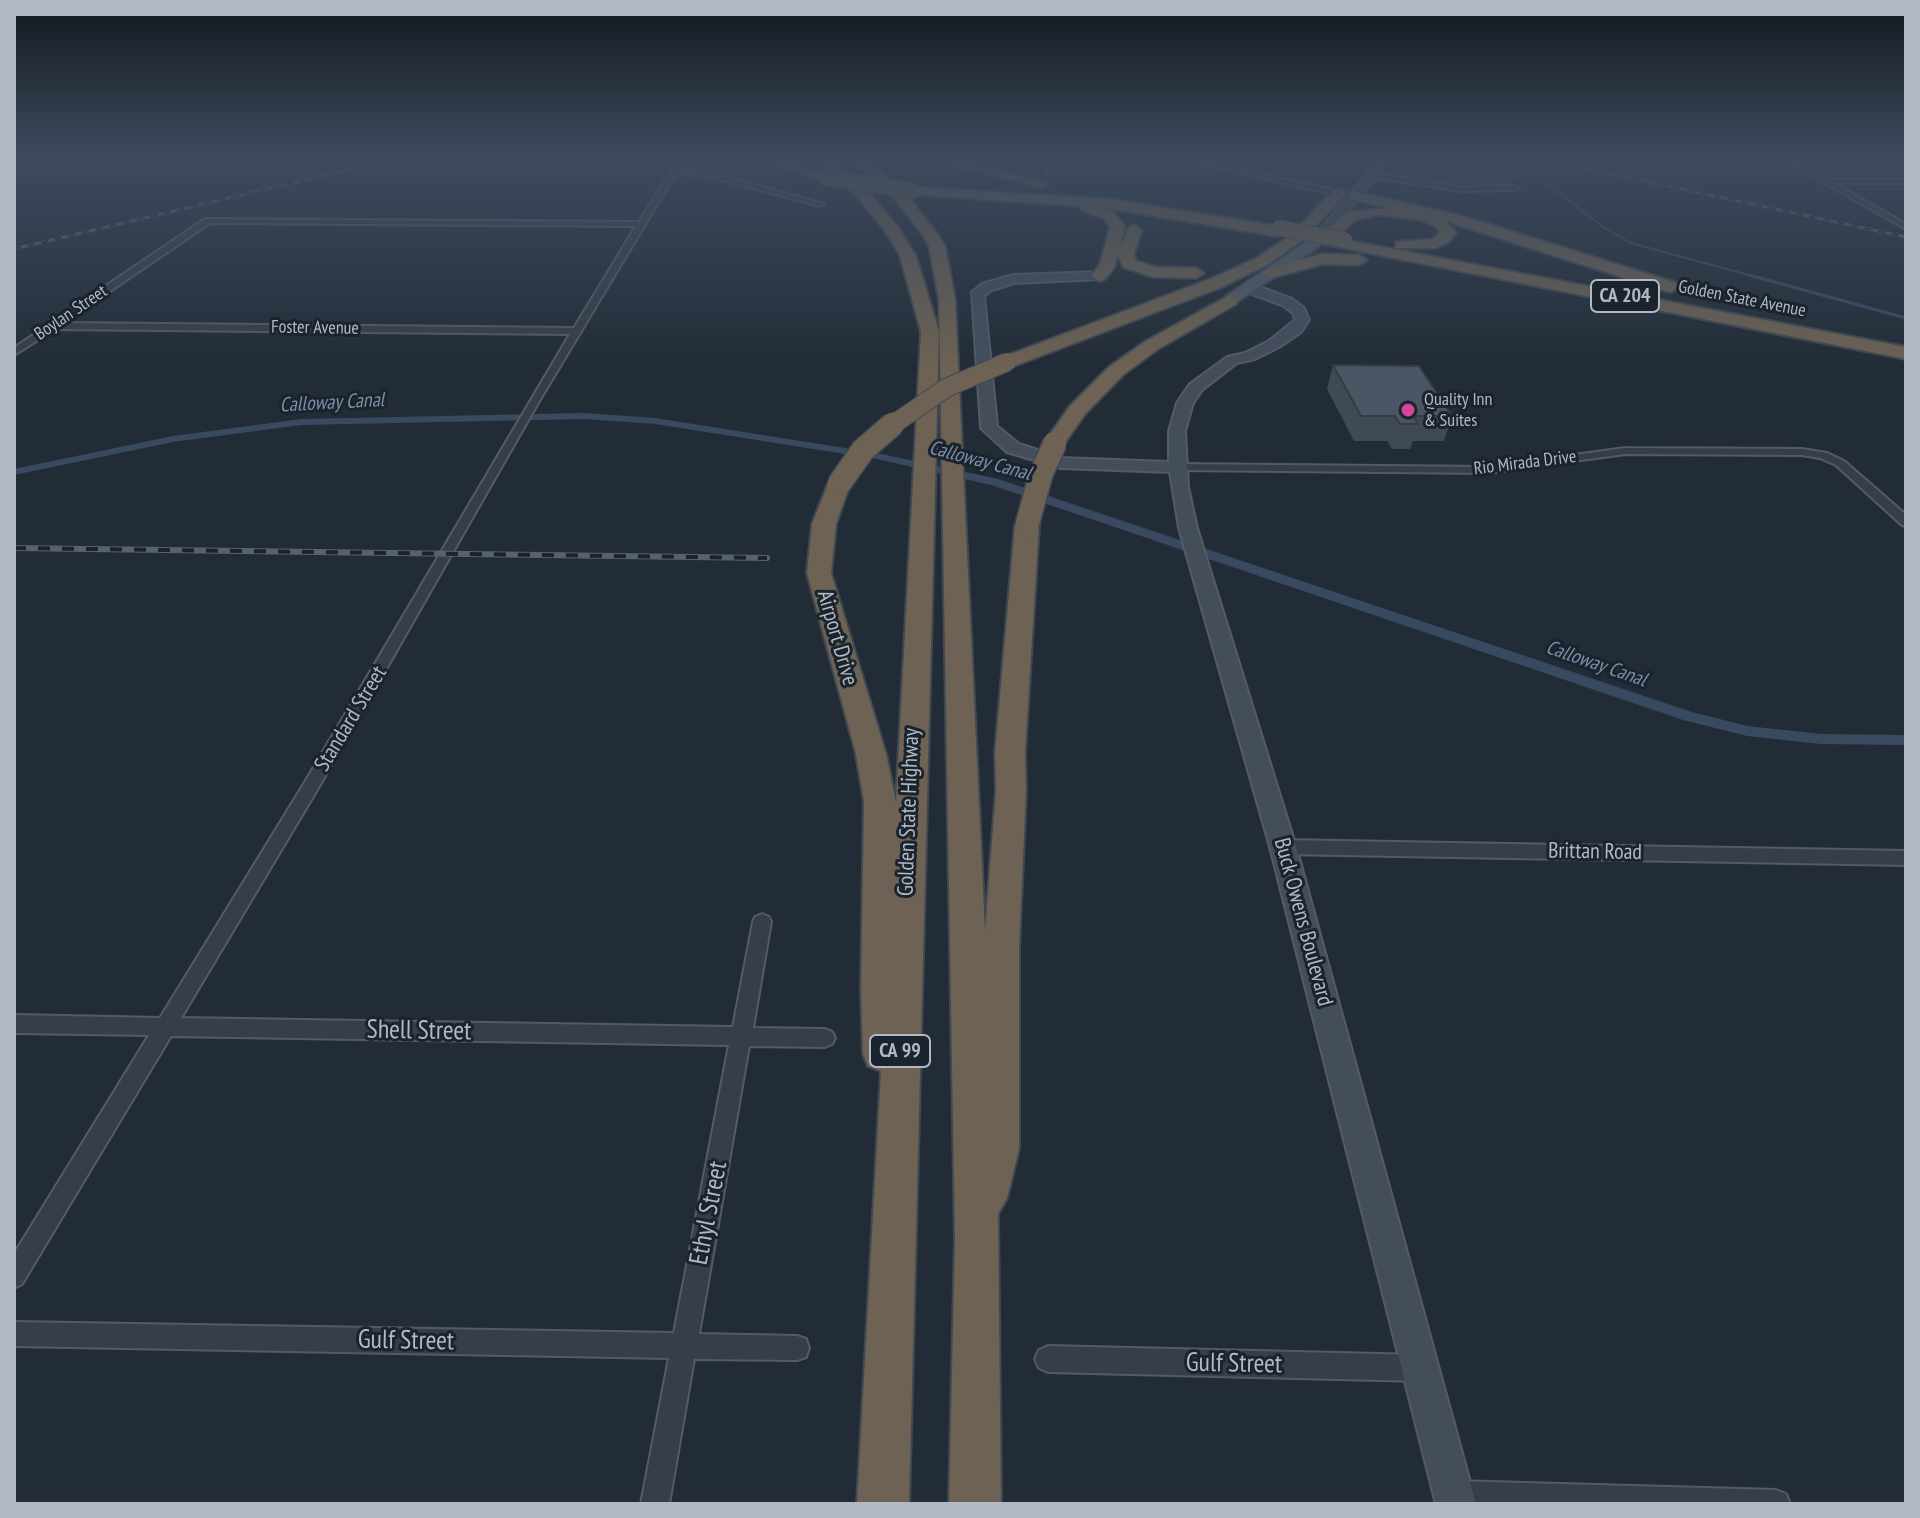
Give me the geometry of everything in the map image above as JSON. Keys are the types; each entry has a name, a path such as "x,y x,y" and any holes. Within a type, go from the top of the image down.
{"highway":[{"name":"Golden State Highway","path":"892,229 908,256 926,309 939,376 957,593 977,1239 975,1504"},
{"name":"Golden State Highway","path":"883,1504 918,598 947,299 937,246 924,229"},
{"path":"1099,276 1108,265 1117,229"},
{"path":"1138,229 1131,234 1126,259 1133,267 1153,272 1196,273"},
{"path":"1243,229 1418,245 1440,241 1448,232 1445,229"},
{"path":"1251,229 1280,234"},
{"path":"1256,229 1280,234"},
{"name":"Airport Drive","path":"892,1238 879,990 880,802 871,754 819,573 824,524 839,484 863,450 906,413 946,388 1216,283 1263,261 1280,234 1288,229"},
{"path":"1337,239 1338,229"},
{"path":"1487,229 1601,267 1906,348"},
{"path":"1099,276 1196,273 1233,267 1280,234"},
{"name":"Golden State Avenue","path":"1337,239 1810,333 1906,348"},
{"name":"Golden State Avenue","path":"1337,239 1906,348"},
{"path":"1271,273 1322,259 1361,260 1810,333"},
{"path":"1094,329 1153,301 1160,293 1159,287 1152,282 1099,276"},
{"name":"Airport Drive","path":"977,1239 998,1149 1001,948 1011,790 1010,753 1027,525 1036,487 1055,443 1077,410 1116,371 1152,345 1230,300"}],"main road":[{"name":"Airport Drive","path":"1230,300 1312,245 1337,239 1339,229"},
{"path":"1099,276 1013,279 987,287 977,295 989,428 1013,448 1061,463 1177,467"},
{"name":"Buck Owens Boulevard","path":"1249,288 1287,302 1299,311 1302,320 1296,329 1274,344 1250,356 1232,360 1206,377 1185,403 1177,431 1177,467 1188,528 1283,847 1455,1500"},
{"name":"Buck Owens Boulevard","path":"1230,300 1269,304 1282,312 1285,321 1278,330 1232,353 1232,360"}],"street":[{"name":"Boylan Street","path":"14,352 196,229"},
{"name":"Standard Street","path":"14,1276 422,599 533,403 638,229"},
{"name":"Foster Avenue","path":"53,326 577,331"},
{"name":"Rio Mirada Drive","path":"1177,467 1488,470 1625,451 1802,452 1823,455 1840,463 1906,522"},
{"name":"Brittan Road","path":"1283,847 1906,858"},
{"name":"Ethyl Street","path":"655,1504 762,922"},
{"name":"Shell Street","path":"14,1024 825,1038"},
{"name":"Gulf Street","path":"14,1334 797,1348"},
{"name":"Gulf Street","path":"1048,1359 1421,1368"},
{"path":"1455,1500 1776,1504"}],"building":[{"path":"1333,365 1419,366 1452,416 1413,416 1418,424 1400,424 1395,416 1361,416"}],"waterway":[{"path":"1606,229 1631,243 1756,277"},
{"path":"1749,275 1906,318"},
{"name":"Calloway Canal","path":"14,472 173,439 301,422 585,416 655,421 877,456 994,482 1688,716 1747,731 1821,739 1906,740"}],"railway":[{"path":"14,249 99,229"},
{"path":"1868,229 1906,237"},
{"path":"14,548 767,558"}],"place":[{"name":"Quality Inn & Suites","path":"1408,410"}]}
